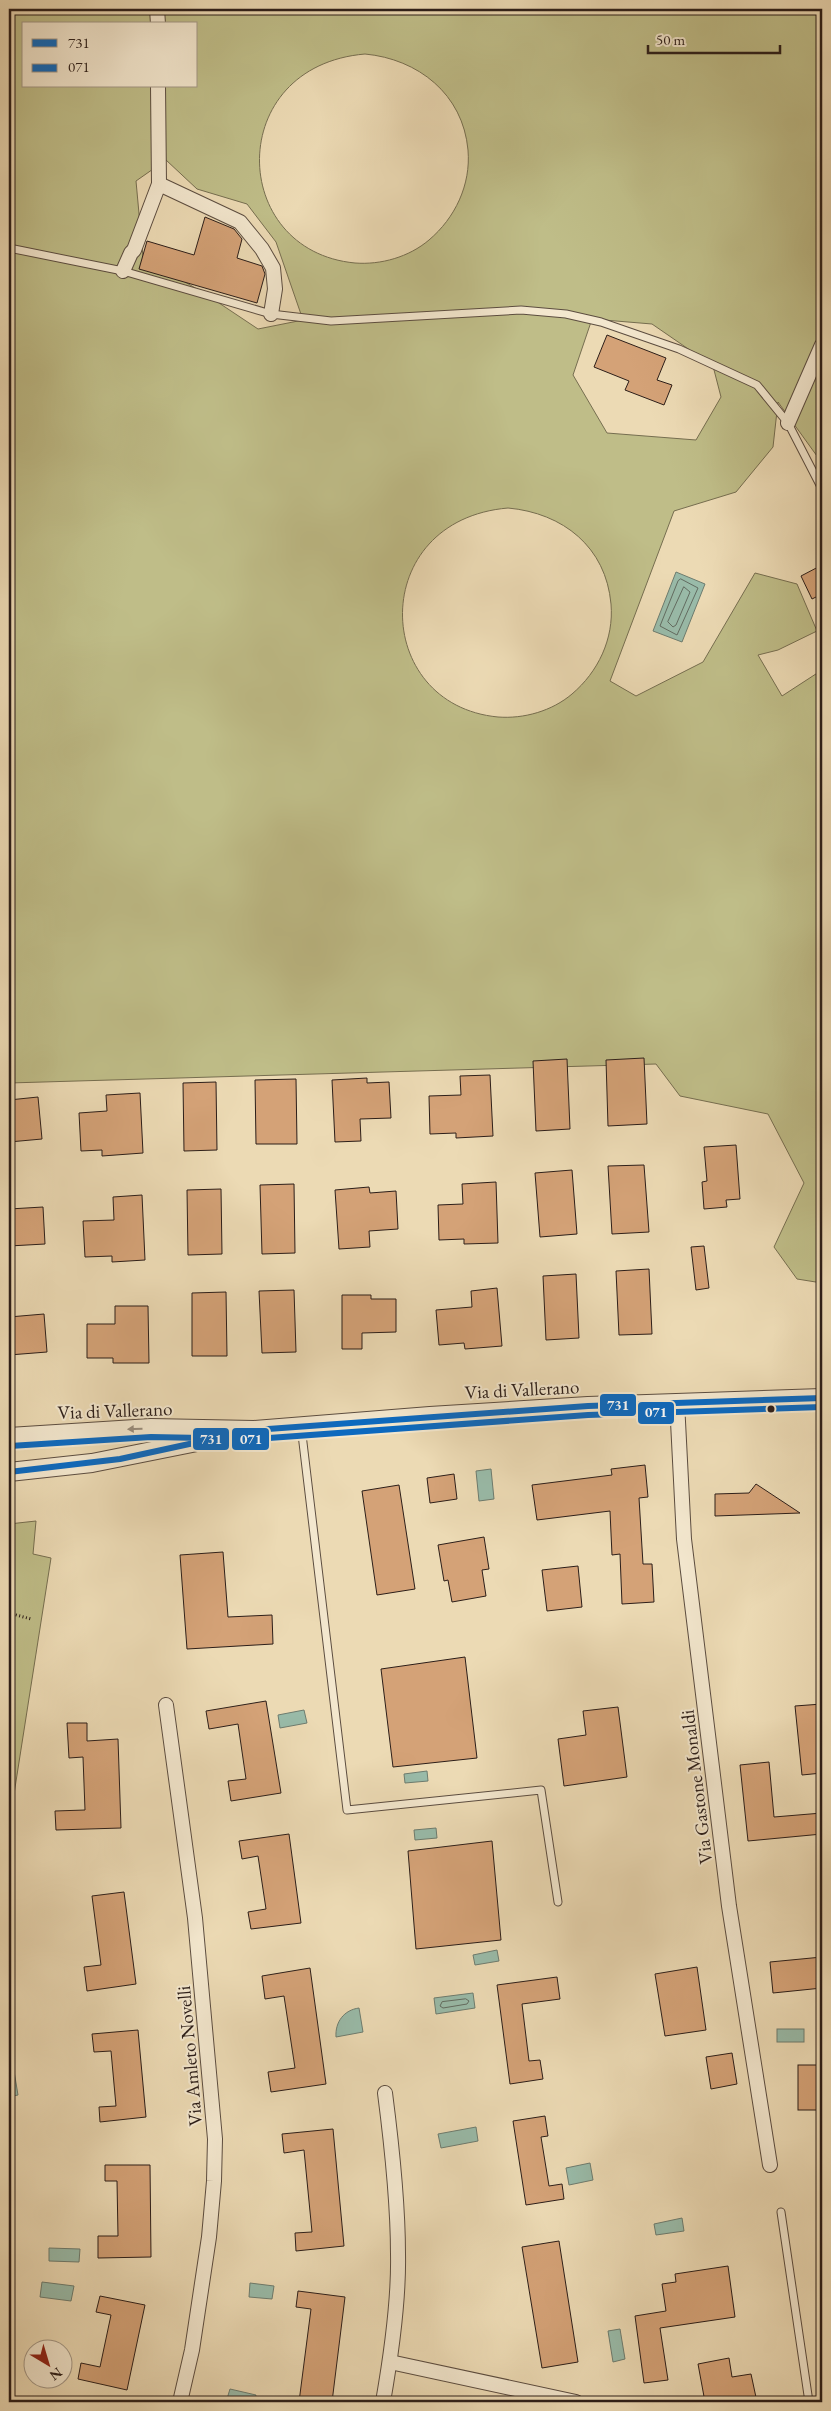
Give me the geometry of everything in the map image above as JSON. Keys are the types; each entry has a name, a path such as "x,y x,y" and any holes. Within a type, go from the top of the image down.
{"street":[{"path":"158,9 158,22"},
{"path":"123,271 130,253 134,250 159,184 158,88"},
{"path":"159,184 240,222 262,249 273,268 275,289 270,314"},
{"path":"788,423 822,346"},
{"name":"Via di Vallerano","path":"9,1437 151,1428 254,1430 430,1416 677,1402 822,1398"},
{"name":"Via Gastone Monaldi","path":"677,1402 684,1539 729,1906 770,2165"},
{"name":"Via di Vallerano","path":"9,1472 111,1460 254,1430"},
{"name":"Via Amleto Novelli","path":"166,1705 195,1918 215,2139 210,2238 190,2358 180,2402"},
{"path":"383,2402 390,2362 398,2255 394,2163 385,2093"},
{"path":"390,2362 576,2402"}],"lane":[{"path":"9,248 123,271 270,314 331,321 521,310 566,314 601,322 679,349 757,385 788,423 822,489"},
{"path":"301,1426 347,1810 541,1790 558,1902"},
{"path":"781,2212 809,2402"}],"path":[{"path":"9,1613 31,1619"},
{"path":"9,1721 15,1722"}],"shaded area":[{"path":"9,9 822,9 822,463 778,402 773,447 736,492 674,511 610,681 636,696 703,662 755,573 797,584 817,631 778,650 758,655 782,696 822,670 822,1283 797,1279 774,1247 804,1183 768,1114 680,1096 656,1064 9,1083","holes":["365,54 403,63 420,72 434,83 447,96 457,112 464,130 468,150 467,176 464,188 454,211 446,222 429,240 413,251 394,259 375,263 355,263 313,251 283,227 265,195 260,158 266,122 286,90 319,66","166,160 197,189 247,204 276,242 303,320 258,329 207,295 143,257 136,181","592,319 652,324 713,366 721,397 696,440 607,433 573,375","508,508 528,511 547,517 578,536 591,550 601,566 611,604 610,630 607,642 597,665 589,676 572,694 556,705 537,713 518,717 498,717 456,705 426,681 408,649 403,612 409,576 429,544 462,520"]},
{"path":"36,1521 33,1554 51,1558 9,1826 9,1524"}],"water":[{"path":"676,572 705,584 682,642 653,631"},
{"path":"491,1469 494,1499 479,1501 476,1471"},
{"path":"304,1710 307,1723 280,1728 278,1715"},
{"path":"427,1771 428,1781 405,1783 404,1774"},
{"path":"436,1828 437,1838 415,1840 414,1830"},
{"path":"497,1950 499,1961 475,1965 473,1955"},
{"path":"473,1993 475,2008 436,2014 434,1998"},
{"path":"359,2008 363,2032 336,2037 337,2026 345,2014"},
{"path":"777,2029 804,2029 804,2042 777,2042"},
{"path":"14,2071 18,2095 9,2097 9,2072"},
{"path":"476,2127 478,2141 441,2148 438,2134"},
{"path":"590,2163 593,2180 569,2185 566,2168"},
{"path":"682,2218 684,2231 656,2235 654,2224"},
{"path":"49,2248 80,2249 79,2262 49,2261"},
{"path":"42,2282 74,2286 71,2301 40,2297"},
{"path":"250,2283 274,2286 272,2299 249,2297"},
{"path":"620,2329 625,2359 613,2362 608,2331"},
{"path":"230,2389 256,2395 255,2402 226,2402"}],"building":[{"path":"205,217 234,229 242,239 237,258 262,266 265,274 257,303 139,269 147,241 194,255"},
{"path":"607,335 666,358 657,380 672,385 664,405 625,390 629,381 594,367"},
{"path":"822,565 822,594 812,599 801,576"},
{"path":"644,1058 647,1124 608,1126 606,1060"},
{"path":"567,1059 570,1129 536,1131 533,1061"},
{"path":"490,1075 493,1136 456,1138 456,1133 430,1134 429,1096 461,1095 460,1076"},
{"path":"367,1078 367,1083 389,1082 391,1118 360,1119 361,1141 335,1142 332,1080"},
{"path":"296,1079 297,1144 256,1144 255,1080"},
{"path":"216,1082 217,1150 184,1151 183,1083"},
{"path":"140,1093 143,1153 102,1156 102,1150 81,1151 79,1113 107,1111 106,1095"},
{"path":"38,1097 42,1139 9,1142 9,1100"},
{"path":"736,1145 740,1199 726,1200 727,1207 704,1209 702,1182 707,1181 704,1147"},
{"path":"644,1165 649,1232 612,1234 608,1166"},
{"path":"572,1170 577,1234 540,1237 535,1173"},
{"path":"496,1182 498,1243 464,1244 464,1239 439,1240 438,1205 463,1204 462,1184"},
{"path":"294,1184 295,1253 262,1254 260,1185"},
{"path":"369,1187 370,1193 396,1191 398,1229 369,1231 370,1247 339,1249 335,1190"},
{"path":"221,1189 222,1254 188,1255 187,1190"},
{"path":"142,1195 145,1260 112,1262 112,1256 85,1257 83,1221 114,1220 113,1197"},
{"path":"43,1207 45,1244 9,1246 9,1209"},
{"path":"704,1246 709,1288 696,1290 691,1247"},
{"path":"649,1269 652,1334 619,1335 616,1271"},
{"path":"576,1274 579,1338 546,1340 543,1276"},
{"path":"497,1288 502,1346 465,1349 464,1343 439,1345 436,1310 472,1307 471,1291"},
{"path":"294,1290 296,1352 262,1353 259,1291"},
{"path":"226,1292 227,1356 192,1356 192,1293"},
{"path":"342,1295 371,1295 371,1299 396,1299 396,1332 362,1333 362,1349 342,1349"},
{"path":"115,1306 148,1306 149,1363 113,1363 113,1358 87,1358 87,1324 115,1324"},
{"path":"44,1314 47,1352 9,1355 9,1317"},
{"path":"645,1465 648,1497 639,1498 643,1564 652,1564 654,1602 622,1604 620,1554 612,1555 610,1511 537,1520 532,1485 612,1475 611,1469"},
{"path":"454,1474 457,1499 430,1503 427,1478"},
{"path":"756,1484 800,1513 715,1516 715,1494 749,1493"},
{"path":"399,1485 415,1589 377,1595 362,1491"},
{"path":"484,1537 489,1569 482,1570 486,1596 452,1602 448,1580 444,1581 438,1545"},
{"path":"223,1552 228,1617 272,1615 273,1644 187,1649 180,1555"},
{"path":"578,1566 582,1607 547,1611 542,1570"},
{"path":"465,1657 477,1758 393,1767 381,1669"},
{"path":"266,1701 281,1793 231,1801 228,1781 246,1779 238,1724 209,1729 206,1711"},
{"path":"822,1704 822,1773 802,1775 795,1706"},
{"path":"618,1707 627,1777 564,1786 558,1739 586,1735 583,1711"},
{"path":"67,1723 87,1723 87,1741 118,1739 121,1828 56,1830 55,1811 85,1810 83,1757 69,1758"},
{"path":"769,1762 774,1817 822,1813 822,1834 748,1841 740,1765"},
{"path":"289,1834 301,1923 251,1929 248,1912 266,1909 258,1856 242,1859 239,1841"},
{"path":"492,1841 501,1940 416,1949 408,1851"},
{"path":"124,1892 136,1984 87,1991 84,1967 101,1965 92,1896"},
{"path":"822,1957 822,1988 773,1993 770,1962"},
{"path":"697,1967 706,2030 665,2036 655,1974"},
{"path":"310,1968 326,2084 271,2092 268,2072 295,2068 284,1996 265,1999 262,1976"},
{"path":"557,1977 560,1999 522,2004 529,2061 540,2060 543,2079 510,2084 497,1985"},
{"path":"138,2030 146,2117 100,2122 99,2107 116,2106 111,2051 94,2052 92,2034"},
{"path":"732,2053 737,2084 711,2089 706,2057"},
{"path":"798,2065 822,2065 822,2110 798,2110"},
{"path":"545,2116 548,2136 541,2137 549,2186 562,2184 564,2199 526,2205 513,2121"},
{"path":"333,2129 344,2246 296,2251 295,2233 312,2232 304,2150 284,2153 282,2134"},
{"path":"105,2165 150,2165 151,2257 98,2258 98,2236 118,2236 117,2181 105,2181"},
{"path":"559,2241 578,2362 542,2368 522,2247"},
{"path":"728,2266 735,2317 660,2328 668,2380 644,2383 635,2316 666,2311 662,2284 676,2282 675,2274"},
{"path":"298,2291 345,2297 332,2402 299,2402 311,2309 296,2307"},
{"path":"100,2296 145,2305 127,2390 78,2379 81,2363 100,2367 111,2315 96,2312"},
{"path":"729,2358 732,2377 751,2374 757,2402 705,2402 698,2364"}],"transit line":[{"name":"731","path":"9,1472 120,1459 254,1430 588,1406 822,1398"},
{"name":"071","path":"10,1446 151,1437 255,1439 588,1415 822,1407"}]}
